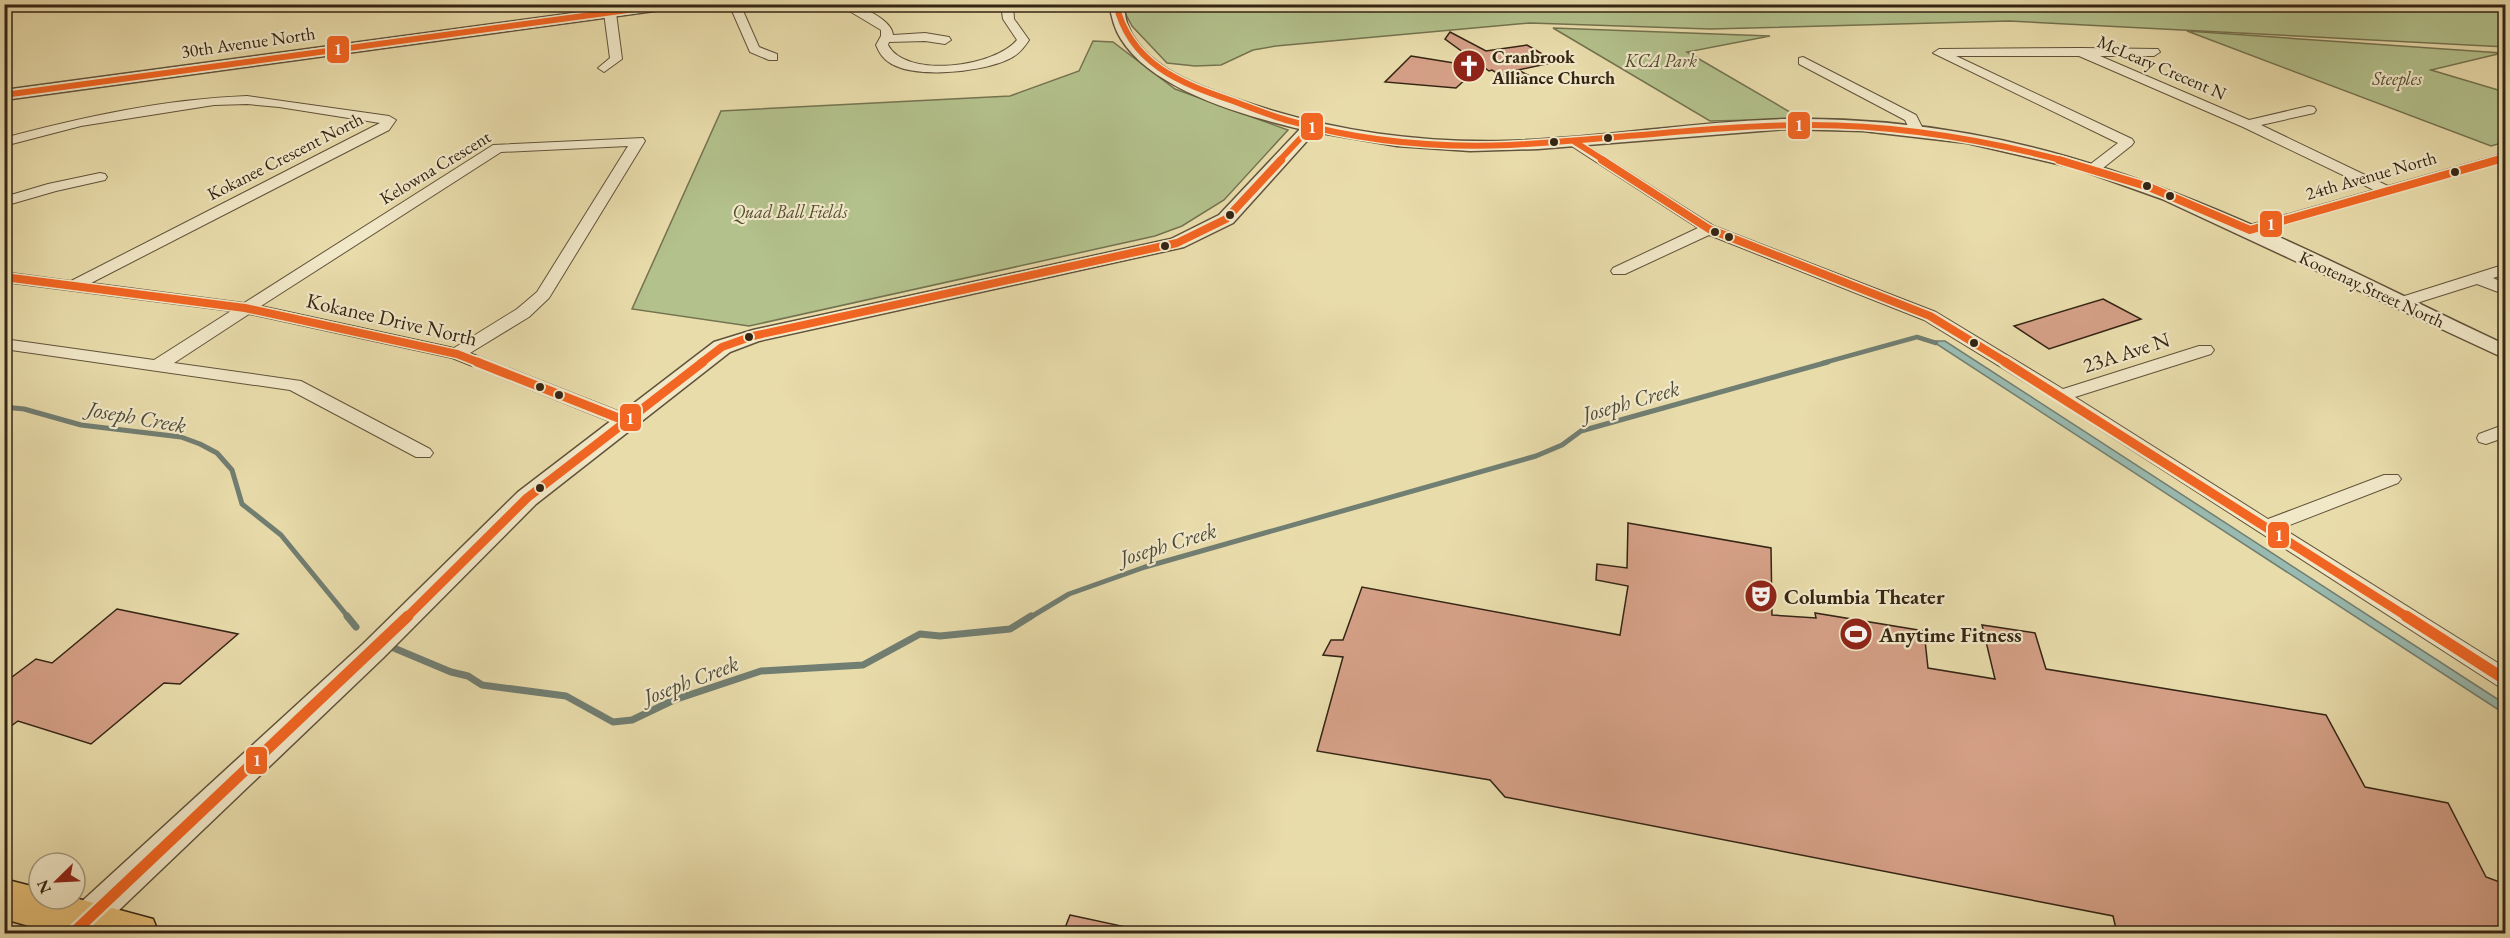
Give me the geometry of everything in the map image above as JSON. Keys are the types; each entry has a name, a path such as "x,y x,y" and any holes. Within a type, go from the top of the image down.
{"highway":[{"path":"4,899 78,927 136,933"}],"street":[{"name":"30th Avenue North","path":"4,95 608,9 676,4"},
{"path":"734,4 754,50 773,57"},
{"path":"850,4 857,13 881,22 886,29 886,39 882,45 883,52 890,58 922,68 945,69 986,63 1003,58 1017,49 1023,40 1020,32 1008,20 1005,10 1007,4"},
{"name":"Kootenay Street North","path":"1116,4 1122,28 1138,52 1157,67 1194,88 1264,116 1310,128 1430,144 1505,146 1759,125 1819,124 1917,131 2036,152 2148,187 2247,230 2505,353"},
{"path":"604,68 616,59 608,9"},
{"path":"886,39 925,36 945,40"},
{"path":"2081,52 2154,52"},
{"name":"McLeary Crecent N","path":"2093,169 2127,142 1939,53 2081,52 2248,124 2388,191"},
{"path":"1803,61 1911,118 1917,131"},
{"name":"Kokanee Crescent North","path":"4,142 80,122 214,101 247,100 279,103 389,120 378,131 73,286"},
{"path":"2248,124 2309,110"},
{"path":"78,927 373,651 527,498 722,347 753,336 1177,243 1226,219 1310,128"},
{"name":"Kelowna Crescent","path":"245,308 498,148 638,141 543,295 523,313 458,354"},
{"path":"1575,142 1709,229 1930,316 2061,396 2505,680"},
{"name":"24th Avenue North","path":"2247,230 2505,158"},
{"path":"4,202 53,187 100,177"},
{"path":"1619,271 1709,229"},
{"path":"2401,303 2505,269"},
{"name":"Kokanee Drive North","path":"4,277 245,308 458,354 626,422"},
{"path":"2478,278 2505,290"},
{"path":"158,365 245,308"},
{"path":"4,344 295,385 423,453"},
{"name":"23A Ave N","path":"2061,396 2205,350"},
{"path":"2486,438 2505,430"},
{"path":"2265,527 2391,479"}],"green space":[{"path":"2505,4 2506,47 2009,21 1710,29 1530,23 1276,46 1253,50 1221,65 1195,66 1167,63 1132,26 1121,5"},
{"name":"KCA Park","path":"1553,28 1770,36 1687,52 1802,119 1710,121"},
{"name":"Steeples","path":"2187,31 2502,53 2431,70 2505,92 2505,142 2491,146"},
{"name":"Quad Ball Fields","path":"1093,41 1113,42 1175,89 1288,130 1224,200 1182,226 1155,236 749,326 632,309 721,111 1010,96 1079,71"}],"water":[{"path":"1932,341 1945,341 2505,704 2505,714"}],"building":[{"path":"1450,32 1486,51 1527,45 1556,62 1518,70 1534,78 1511,82 1492,70 1489,71 1445,39"},
{"path":"1411,56 1479,67 1456,88 1385,82"},
{"path":"2103,299 2141,319 2049,349 2014,326"},
{"path":"1628,523 1771,548 1772,615 1816,618 1815,613 1924,631 1928,668 1995,679 1982,625 2035,633 2046,669 2326,715 2365,787 2448,803 2486,877 2505,884 2505,933 2117,933 2113,916 1505,797 1490,780 1317,751 1343,657 1323,655 1331,640 1343,640 1362,587 1620,635 1628,586 1596,580 1597,564 1627,568"},
{"path":"117,609 238,634 180,684 164,683 91,744 18,721 4,731 4,683 36,659 52,663"},
{"path":"1070,915 1126,927 1126,933 1063,933"}],"waterway":[{"name":"Joseph Creek","path":"1823,363 1917,337 1936,343"},
{"name":"Joseph Creek","path":"1029,618 1069,594 1145,567 1536,456 1562,445 1581,431 1828,362"},
{"name":"Joseph Creek","path":"4,407 24,409 81,425 181,437 217,453 232,470 242,504 281,535 349,618"},
{"name":"Joseph Creek","path":"347,616 356,627"},
{"name":"Joseph Creek","path":"389,646 451,672 468,676 482,685 566,696 613,722 632,720 674,700 761,671 863,665 920,634 940,636 1010,629 1031,616"}],"transit line":[{"name":"1","path":"4,95 672,4"},
{"name":"1","path":"1116,4 1121,26 1138,51 1163,71 1191,87 1289,121 1325,130 1398,141 1508,145 1811,125 1913,130 2003,145 2091,168 2149,187 2250,230 2506,157"},
{"name":"1","path":"72,934 373,651 527,498 722,347 753,336 1177,243 1226,219 1310,128"},
{"name":"1","path":"1575,142 1709,229 1930,316 2056,393 2506,680"},
{"name":"1","path":"4,277 245,308 457,354 626,421"}],"place":[{"name":"Cranbrook Alliance Church","path":"1469,66"},
{"name":"Columbia Theater","path":"1761,596"},
{"name":"Anytime Fitness","path":"1856,634"}]}
